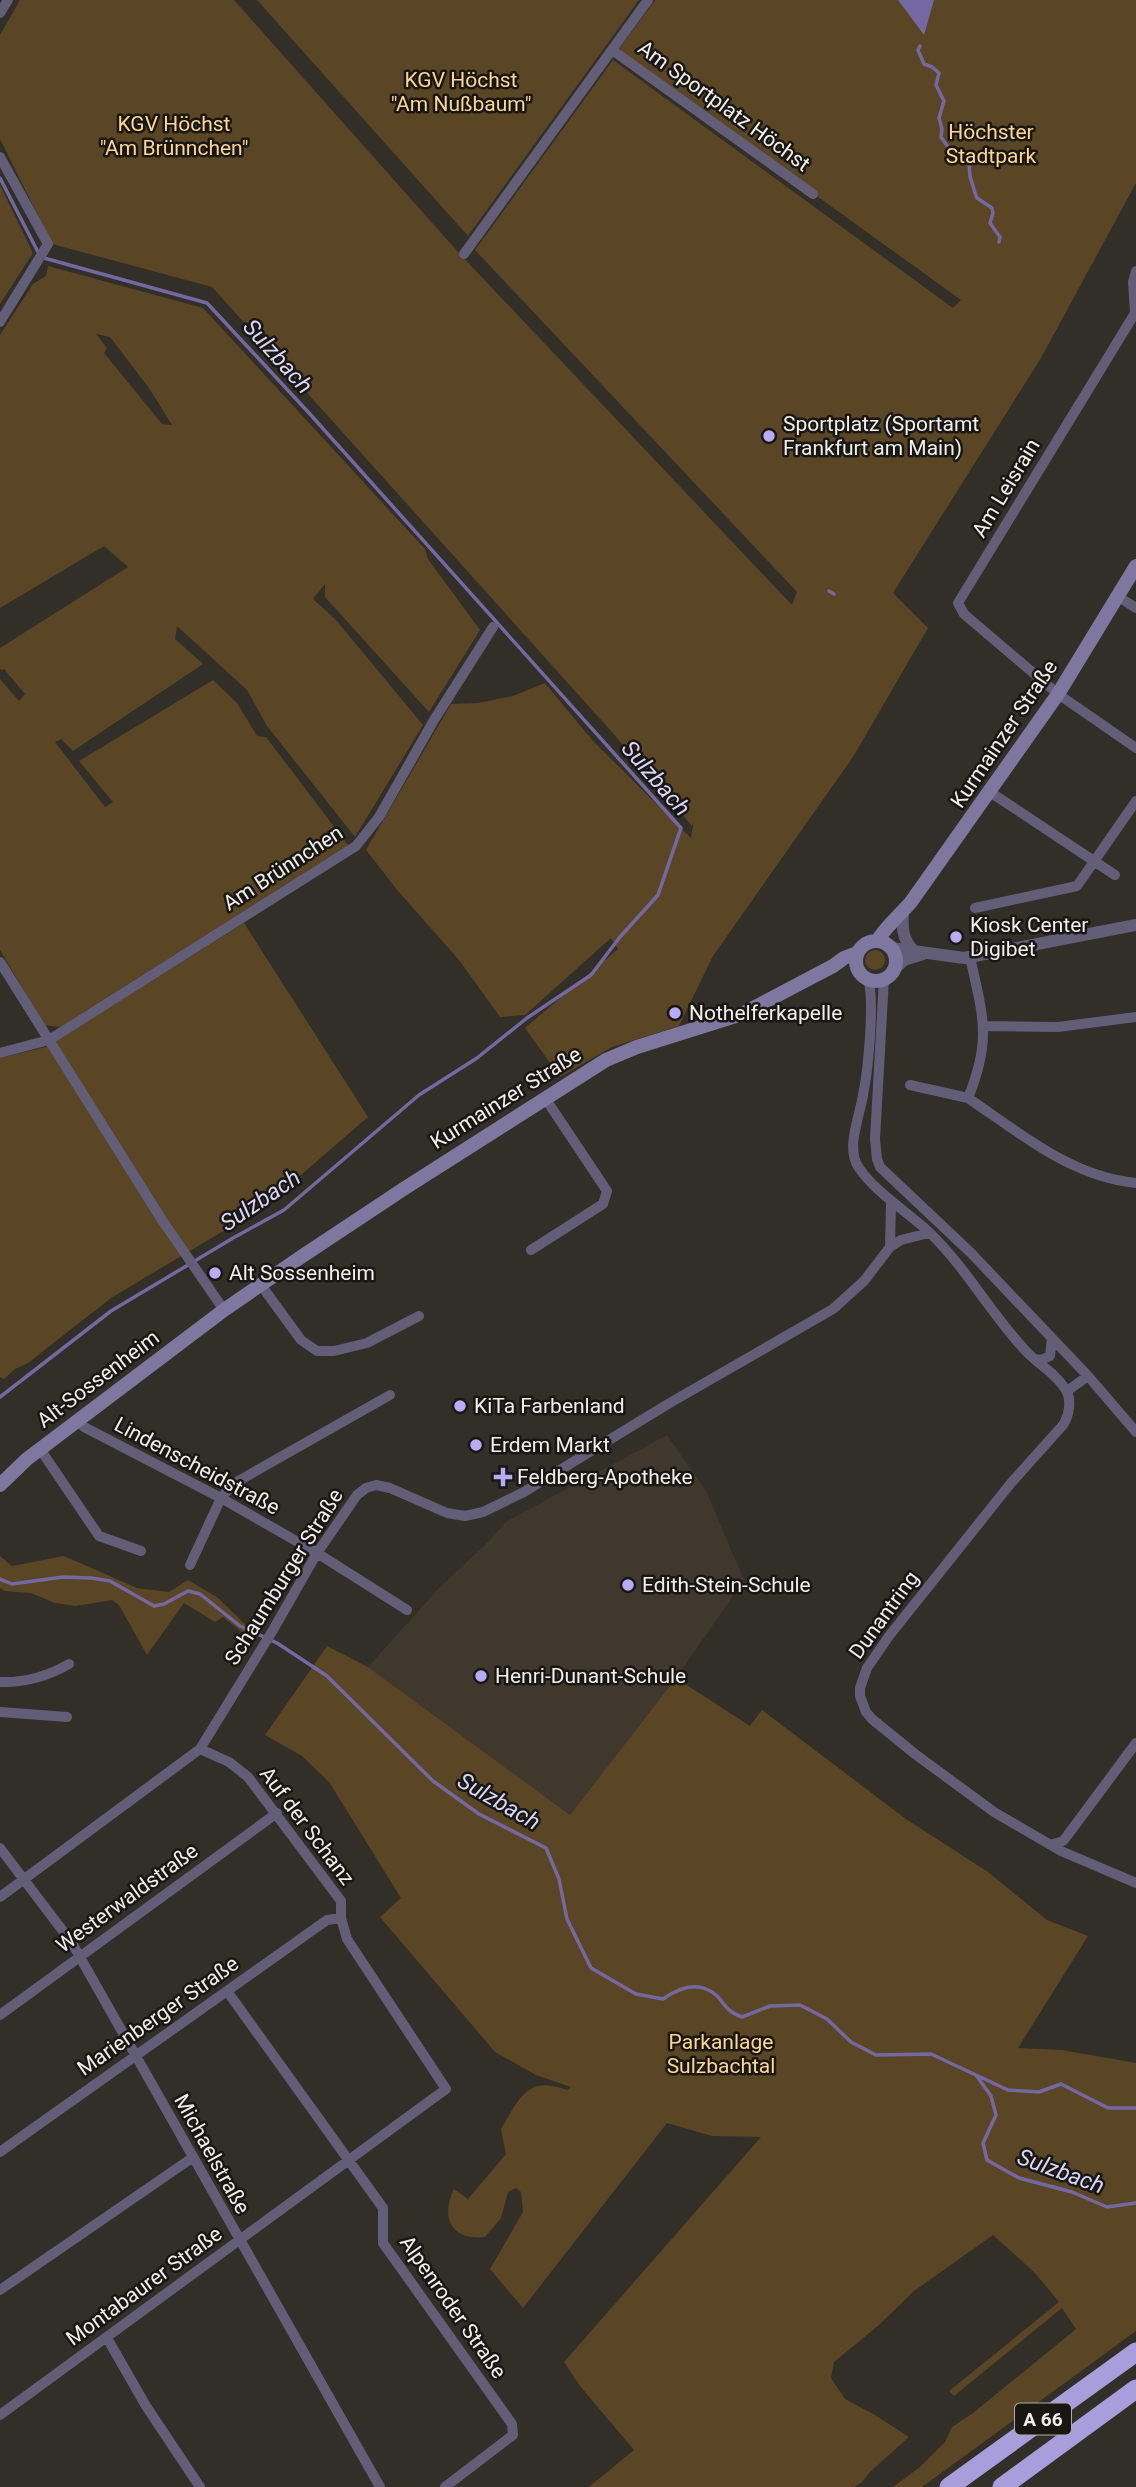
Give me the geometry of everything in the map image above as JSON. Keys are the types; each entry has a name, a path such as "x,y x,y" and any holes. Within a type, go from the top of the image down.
{"highway":[{"name":"A 66","path":"949,2487 1136,2352"},
{"name":"A 66","path":"1002,2487 1136,2389"}],"main road":[{"name":"Kurmainzer Straße","path":"886,945 890,922 900,915 1058,694 1136,566"},
{"path":"833,966 863,974 889,974 896,959 886,945 867,943 858,953 856,965 863,974"},
{"name":"Kurmainzer Straße","path":"224,1310 377,1206 619,1054 742,1014 858,953"},
{"name":"Alt-Sossenheim","path":"0,1485 40,1449 224,1310"}],"street":[{"path":"0,13 8,0"},
{"path":"464,254 648,0"},
{"name":"Am Sportplatz Höchst","path":"612,50 813,194"},
{"path":"0,157 48,244 47,250 0,322"},
{"name":"Am Leisrain","path":"1058,694 964,614 958,603 1135,313 1135,273"},
{"path":"1117,596 1136,608"},
{"name":"Am Brünnchen","path":"0,1053 49,1040 356,846 379,817 434,720 493,627"},
{"path":"1058,694 1136,748"},
{"path":"990,792 1115,875"},
{"path":"975,908 1077,886 1136,802"},
{"path":"900,915 908,946 918,952"},
{"path":"886,945 958,959 1136,925"},
{"path":"918,952 889,974 878,1075 875,1139 877,1159 886,1175 971,1253 1088,1376 1136,1432"},
{"path":"968,1098 982,1059 984,1026 970,957"},
{"path":"0,962 162,1220 224,1310"},
{"path":"863,974 871,997 867,1070 854,1143 858,1168 929,1233 961,1268 999,1322 1067,1391 1088,1376"},
{"path":"984,1026 1058,1027 1136,1017"},
{"path":"867,1070 878,1075"},
{"path":"910,1085 968,1098 1058,1158 1112,1181 1136,1183"},
{"path":"531,1250 603,1205 607,1191 545,1098"},
{"path":"857,1123 860,1118 876,1117"},
{"path":"854,1143 875,1139"},
{"path":"890,1247 891,1201"},
{"path":"890,1247 901,1240 929,1233"},
{"name":"Schaumburger Straße","path":"0,1898 200,1749 317,1553 357,1495 376,1485 390,1488 447,1513 465,1516 483,1513 524,1492 659,1409 833,1309 864,1281 890,1247"},
{"path":"261,1285 301,1340 317,1351 334,1351 367,1343 419,1316"},
{"path":"1034,1359 1041,1360 1050,1356 1052,1338"},
{"name":"Dunantring","path":"1067,1391 1069,1408 1066,1420 1011,1483 889,1636 867,1668 860,1688 862,1704 866,1712 883,1728 994,1812 1051,1845 1136,1883"},
{"path":"190,1565 221,1499 233,1484 390,1395"},
{"name":"Lindenscheidstraße","path":"78,1420 84,1427 317,1553 407,1610"},
{"path":"40,1449 99,1536 141,1551"},
{"path":"0,1682 39,1677 56,1672 69,1664"},
{"path":"0,1712 67,1717"},
{"path":"1051,1845 1063,1841 1136,1743"},
{"name":"Auf der Schanz","path":"200,1749 229,1762 248,1777 341,1901 341,1918 347,1939 446,2089"},
{"name":"Westerwaldstraße","path":"0,2015 277,1813"},
{"name":"Michaelstraße","path":"0,1848 72,1942 380,2487"},
{"name":"Marienberger Straße","path":"0,2152 327,1920 341,1918"},
{"name":"Alpenroder Straße","path":"227,1991 383,2208 383,2243 512,2424 513,2435 445,2487"},
{"name":"Montabaurer Straße","path":"0,2415 446,2089"},
{"path":"0,2290 192,2158"},
{"path":"107,2338 146,2406 200,2487"}],"shaded area":[{"path":"898,0 934,0 924,35"},
{"path":"667,1435 706,1491 744,1580 676,1678 570,1815 368,1667 438,1589 507,1521"}],"green space":[{"path":"20,0 234,0 458,252 792,605 797,592 475,250 613,60 953,308 961,300 617,52 655,0 1136,0 1136,183 1041,358 893,593 928,628 853,757 713,956 679,1026 612,1047 560,1077 525,1028 618,949 611,938 525,1015 500,1017 459,960 366,850 451,704 478,703 513,696 545,683 593,741 691,838 694,820 692,826 611,731 212,287 52,244 0,139 0,35"},
{"name":"KGV Höchst \"Am Nußbaum\"","path":"257,0 639,0 468,236"},
{"path":"0,185 33,253 0,304"},
{"path":"48,266 203,308 425,549 428,559 480,630 429,712 325,597 325,584 313,599 336,620 423,725 355,837 267,726 247,690 177,626 175,639 203,664 73,751 61,739 55,742 105,807 113,802 79,761 213,680 237,703 257,736 266,737 348,845 60,1027 44,1025 0,950 0,679 19,701 25,694 4,669 1,670 0,648 128,567 104,546 0,608 0,335 33,284 46,276","holes":["96,334 110,337 149,388 172,425 162,424 104,353 107,348"]},
{"path":"244,923 368,1117 265,1206 111,1298 28,1363 15,1369 4,1379 0,1377 0,1058 46,1047"},
{"path":"871,950 879,950 885,960 879,970 871,970 865,964 865,956"},
{"path":"0,1556 12,1566 64,1556 137,1588 169,1592 188,1580 218,1598 248,1627 262,1627 254,1642 223,1617 215,1622 184,1603 147,1655 119,1605 112,1600 75,1606 55,1603 31,1593 5,1591 0,1588"},
{"name":"Parkanlage Sulzbachtal","path":"327,1646 368,1667 570,1815 676,1678 750,1726 762,1710 906,1819 988,1872 1047,1920 1088,1936 1018,2048 1062,2050 1136,2063 1136,2331 922,2487 893,2487 920,2467 945,2442 952,2427 1076,2329 1062,2308 954,2396 949,2391 1059,2302 1035,2273 993,2235 914,2291 879,2325 834,2362 831,2378 845,2399 909,2437 854,2487 589,2487 634,2450 580,2386 564,2362 761,2137 712,2136 667,2123 523,2308 490,2269 523,2212 521,2192 516,2188 508,2192 501,2218 485,2237 473,2237 457,2231 449,2218 450,2199 454,2189 468,2199 506,2154 501,2129 526,2092 542,2085 567,2090 571,2087 536,2075 495,2052 380,1917 401,1898 329,1782 302,1756 265,1735"}],"waterway":[{"path":"920,46 918,50 924,64 939,73 936,85 944,101 939,118 941,137 948,147"},
{"path":"960,153 969,163 977,198 992,208 990,223 1000,237 999,242"},
{"name":"Sulzbach","path":"0,178 38,252"},
{"name":"Sulzbach","path":"0,1397 111,1311 284,1210 419,1095 477,1058 527,1018 591,975 620,937 658,895 681,828 207,303 44,258"},
{"path":"829,591 834,594"},
{"name":"Sulzbach","path":"0,1579 12,1584 63,1577 110,1581 154,1606 164,1604 188,1591 200,1594 240,1626 277,1643 327,1676 433,1781 479,1814 546,1848 559,1879 567,1919 591,1968 636,1994 663,1999 680,1989 699,1987 712,1992 727,2008 742,2017 770,2006 800,2005 827,2019 851,2042 876,2055 931,2054 1008,2090 1039,2092 1061,2084 1108,2108 1136,2108"},
{"name":"Sulzbach","path":"976,2075 991,2096 996,2115 983,2143 987,2160 1019,2178 1072,2192 1107,2207 1136,2203"}],"place":[{"name":"Sportplatz (Sportamt Frankfurt am Main)","path":"769,436"},
{"name":"Kiosk Center Digibet","path":"956,937"},
{"name":"Nothelferkapelle","path":"675,1013"},
{"name":"Alt Sossenheim","path":"215,1273"},
{"name":"KiTa Farbenland","path":"460,1406"},
{"name":"Erdem Markt","path":"476,1445"},
{"name":"Feldberg-Apotheke","path":"503,1477"},
{"name":"Edith-Stein-Schule","path":"628,1585"},
{"name":"Henri-Dunant-Schule","path":"481,1676"}],"park label":[{"name":"KGV Höchst \"Am Brünnchen\"","path":"174,136"},
{"name":"Höchster Stadtpark","path":"991,144"}]}
